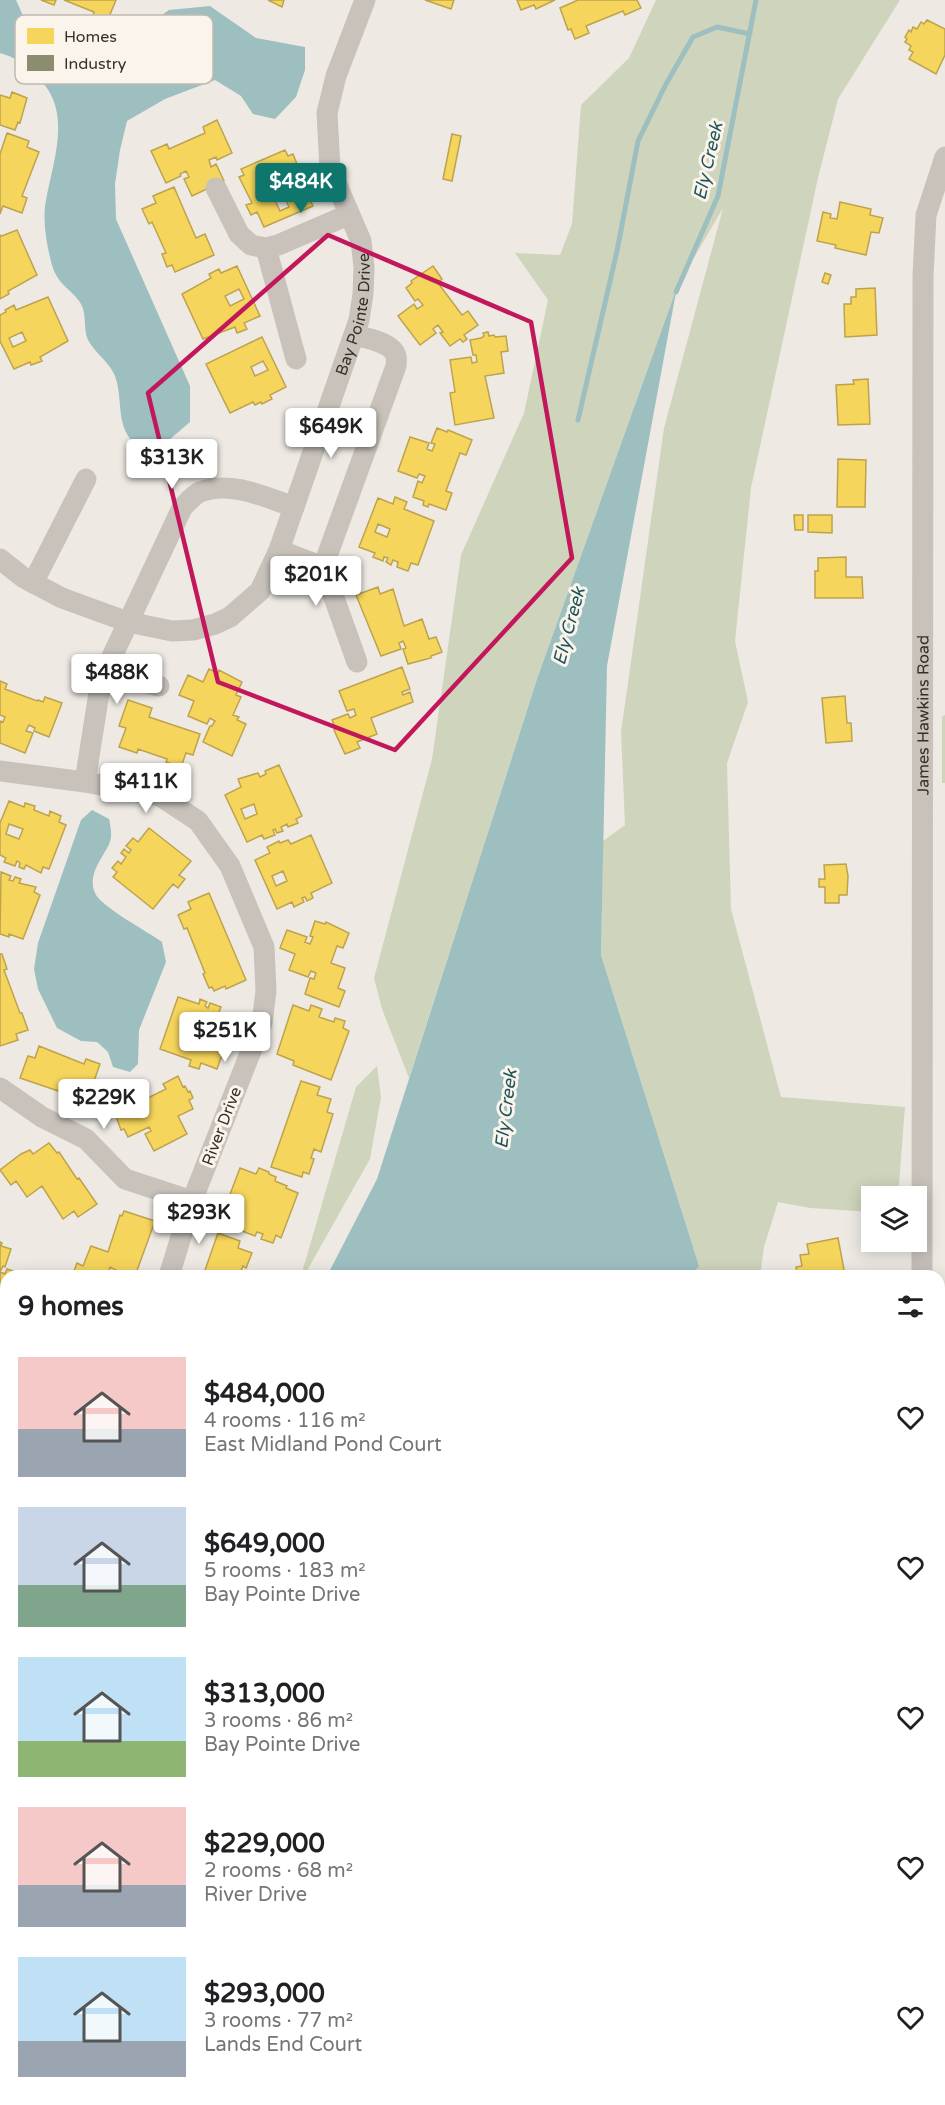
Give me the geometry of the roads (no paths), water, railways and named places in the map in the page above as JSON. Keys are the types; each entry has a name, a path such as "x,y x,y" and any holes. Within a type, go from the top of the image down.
{"street":[{"name":"Bay Pointe Drive","path":"0,559 33,583 62,598 128,622 172,631 193,630 230,617 260,591 279,550 359,320 364,267 361,241 330,169 327,113 336,76 365,0"},
{"name":"James Hawkins Road","path":"922,1270 923,276 926,215 945,157"},
{"path":"216,188 240,234 251,245 267,248 348,215"},
{"path":"267,248 296,359"},
{"path":"354,334 380,343 391,349 396,356 396,366 323,567 357,662"},
{"path":"33,583 86,479"},
{"path":"85,782 104,670 182,508 201,492 222,488 251,491 294,507"},
{"path":"279,550 323,567"},
{"path":"104,670 159,686"},
{"name":"River Drive","path":"0,771 85,782 160,796 198,821 230,866 264,947 266,991 262,1023 192,1201 171,1270"},
{"path":"0,1088 42,1117 86,1139 125,1179 192,1201"}],"water":[{"path":"0,0 16,0 23,15 15,15 15,60 0,53"},
{"path":"210,6 256,38 305,47 305,70 296,97 275,119 253,114 241,96 213,81 213,15 162,15 169,10"},
{"path":"43,84 204,84 165,99 127,121 115,184 116,219 190,386 190,422 162,446 138,447 130,439 123,423 115,376 88,340 81,304 58,278 52,265 46,236 45,206 56,154 58,119 47,88"},
{"path":"677,287 607,666 601,955 699,1266 696,1270 330,1270 377,1179 537,679"},
{"path":"92,810 109,819 111,833 108,846 94,873 95,893 115,912 162,942 166,962 139,1030 138,1064 130,1072 113,1067 108,1052 97,1042 81,1041 57,1028 38,989 34,969 38,943 81,820"}],"waterway":[{"name":"Ely Creek","path":"676,292 718,196 756,0"},
{"path":"578,420 617,251 638,141 666,84 693,37 717,27 750,34"}]}
